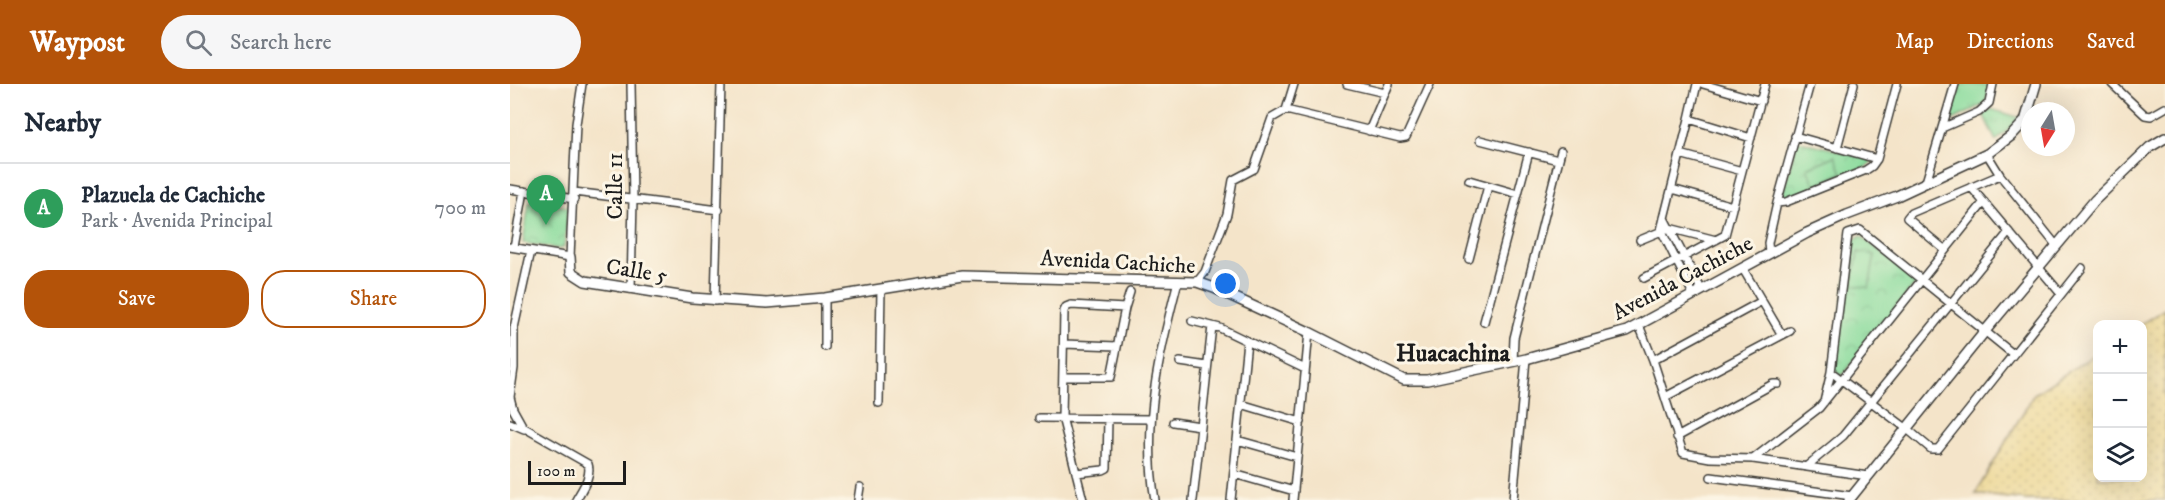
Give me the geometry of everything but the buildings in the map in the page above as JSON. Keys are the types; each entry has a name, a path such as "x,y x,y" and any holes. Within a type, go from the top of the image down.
{"street":[{"path":"524,191 512,247 570,257 576,124 582,84"},
{"name":"Calle 11","path":"630,289 633,199 631,84"},
{"path":"715,300 721,84"},
{"path":"1197,282 1205,273 1227,213 1233,180 1254,169 1272,118 1286,110 1294,84"},
{"path":"1347,84 1385,93"},
{"path":"1369,131 1389,84"},
{"path":"1286,110 1400,138 1406,137 1430,84"},
{"path":"1697,84 1664,218 1665,229 1697,291"},
{"path":"1702,84 1761,101"},
{"path":"1644,279 1725,235 1765,84"},
{"path":"1769,253 1768,243 1777,203 1810,84"},
{"path":"1837,148 1854,84"},
{"path":"1777,203 1786,202 1872,166 1877,159 1897,84"},
{"path":"1926,182 1955,84"},
{"path":"1942,128 1979,112 1989,104 1993,84"},
{"name":"Avenida Cachiche","path":"715,300 767,303 825,298 962,276 1197,282 1309,332 1404,380 1415,382 1526,360 1613,335 1639,325 1697,291 1807,233 1897,196 1987,154 2011,136 2025,121 2036,84"},
{"path":"2112,84 2145,115 2151,116 2165,108"},
{"path":"1689,118 1751,138"},
{"path":"1796,136 1877,159"},
{"path":"1711,477 1851,498 1986,330 2095,200 2150,147 2165,138"},
{"path":"1480,140 1558,160"},
{"path":"1513,362 1514,338 1560,151"},
{"path":"1484,322 1528,152"},
{"path":"1680,154 1742,171"},
{"path":"1987,154 2000,175 2056,245"},
{"path":"1945,250 1907,218 1911,213 2000,175"},
{"path":"1469,180 1518,194"},
{"path":"1469,259 1488,186"},
{"path":"1971,188 2061,294"},
{"path":"510,189 633,199 719,210"},
{"path":"1672,189 1733,206"},
{"path":"1753,459 1824,402 1984,202"},
{"path":"1640,240 1665,229 1716,240"},
{"path":"1824,402 1831,372 1848,234 1860,230 2013,354"},
{"path":"1807,466 1843,436 2009,232"},
{"path":"529,432 517,419 510,397 514,369 514,311 531,250"},
{"name":"Calle 5","path":"570,257 571,272 579,279 630,289 715,300"},
{"path":"1743,268 1782,335"},
{"path":"1831,372 1931,449 1938,450 2082,268"},
{"path":"1155,500 1152,484 1153,389 1178,281"},
{"path":"879,403 881,289"},
{"path":"1063,376 1111,378 1125,308 1131,292"},
{"path":"825,298 825,347"},
{"path":"1653,360 1762,301"},
{"path":"1083,500 1062,417 1064,311 1071,305 1125,308"},
{"path":"1192,321 1212,326 1305,369"},
{"path":"1639,325 1653,360 1683,453 1697,457 1753,459 1868,476"},
{"path":"1193,500 1212,326"},
{"path":"1665,398 1790,331"},
{"path":"1293,500 1309,332"},
{"path":"1231,500 1247,341"},
{"path":"1064,344 1117,346"},
{"path":"1513,500 1526,360"},
{"path":"1180,362 1207,366"},
{"path":"1677,437 1773,384 1778,384"},
{"path":"1241,404 1300,422"},
{"path":"1039,418 1151,419"},
{"path":"1076,473 1107,468 1108,418"},
{"path":"1173,422 1200,426"},
{"path":"510,423 588,464 590,468 588,477 576,500"},
{"path":"1237,440 1297,457"},
{"path":"1233,474 1294,491"},
{"path":"858,500 860,487"}],"green space":[{"path":"1959,84 1991,85 1985,104 1949,122"},
{"path":"1991,109 2021,118 1996,141 1983,114"},
{"path":"1797,140 1871,159 1872,162 1865,168 1785,200 1781,198"},
{"path":"1835,156 1842,173 1815,185 1807,168"},
{"path":"529,202 569,207 564,247 559,249 523,243"},
{"path":"1861,236 1918,281 1842,376 1833,370 1851,242"},
{"path":"1858,252 1875,255 1869,288 1852,285"}],"sand":[{"path":"2165,309 2165,500 2027,500 1975,494 2034,394 2093,356 2093,482 2147,482 2147,320"}],"place":[{"name":"Plazuela de Cachiche","path":"546,225"}],"district":[{"name":"Huacachina","path":"1453,353"}]}
